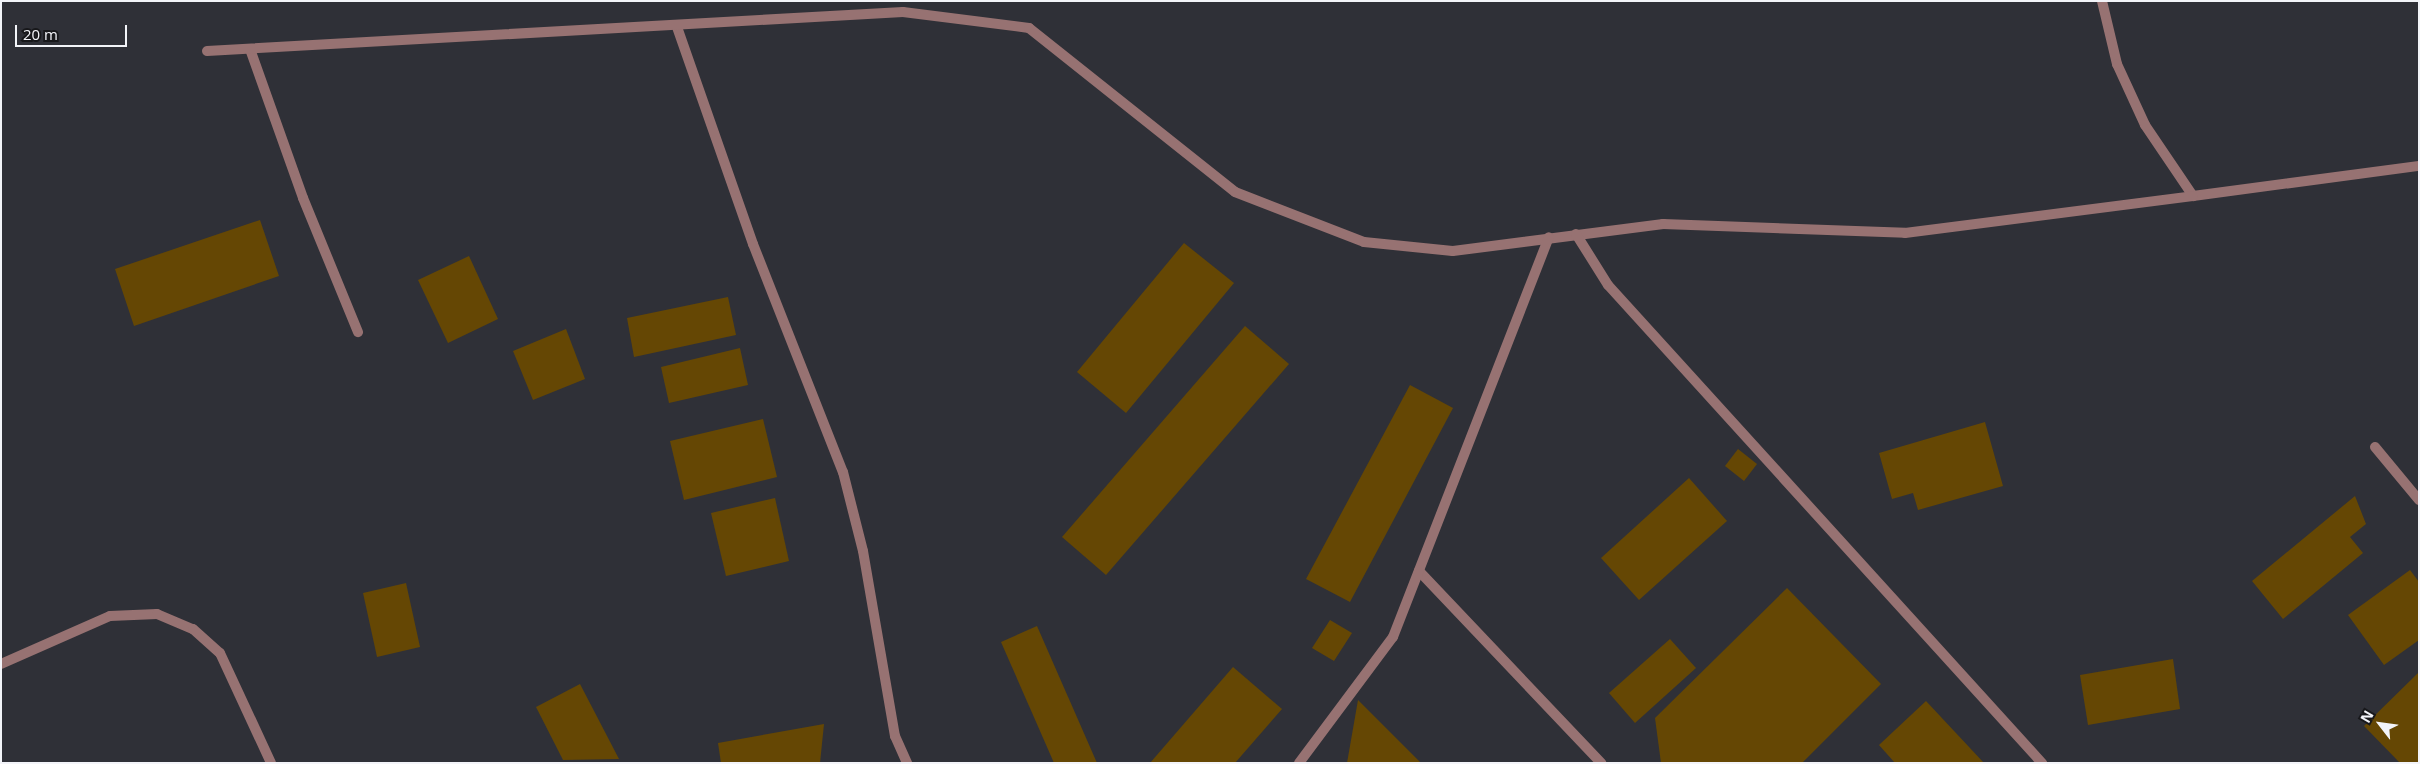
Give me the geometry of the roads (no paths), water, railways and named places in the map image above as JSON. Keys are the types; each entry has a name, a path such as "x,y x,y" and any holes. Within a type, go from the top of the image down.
{"street":[{"path":"2102,1 2117,64 2145,125 2193,196"},
{"path":"207,51 677,27 903,12 1029,28 1235,192 1364,242 1453,252 1549,237 1663,224 1905,233 2419,166"},
{"path":"677,27 753,244 843,472 863,551 895,736 907,763"},
{"path":"250,49 303,198 358,332"},
{"path":"1576,234 1608,285 2042,763"},
{"path":"1299,763 1393,637 1549,237"},
{"path":"2375,446 2419,500"},
{"path":"1419,571 1601,763"},
{"path":"1,664 110,616 157,614 193,629 220,653 271,763"}]}
